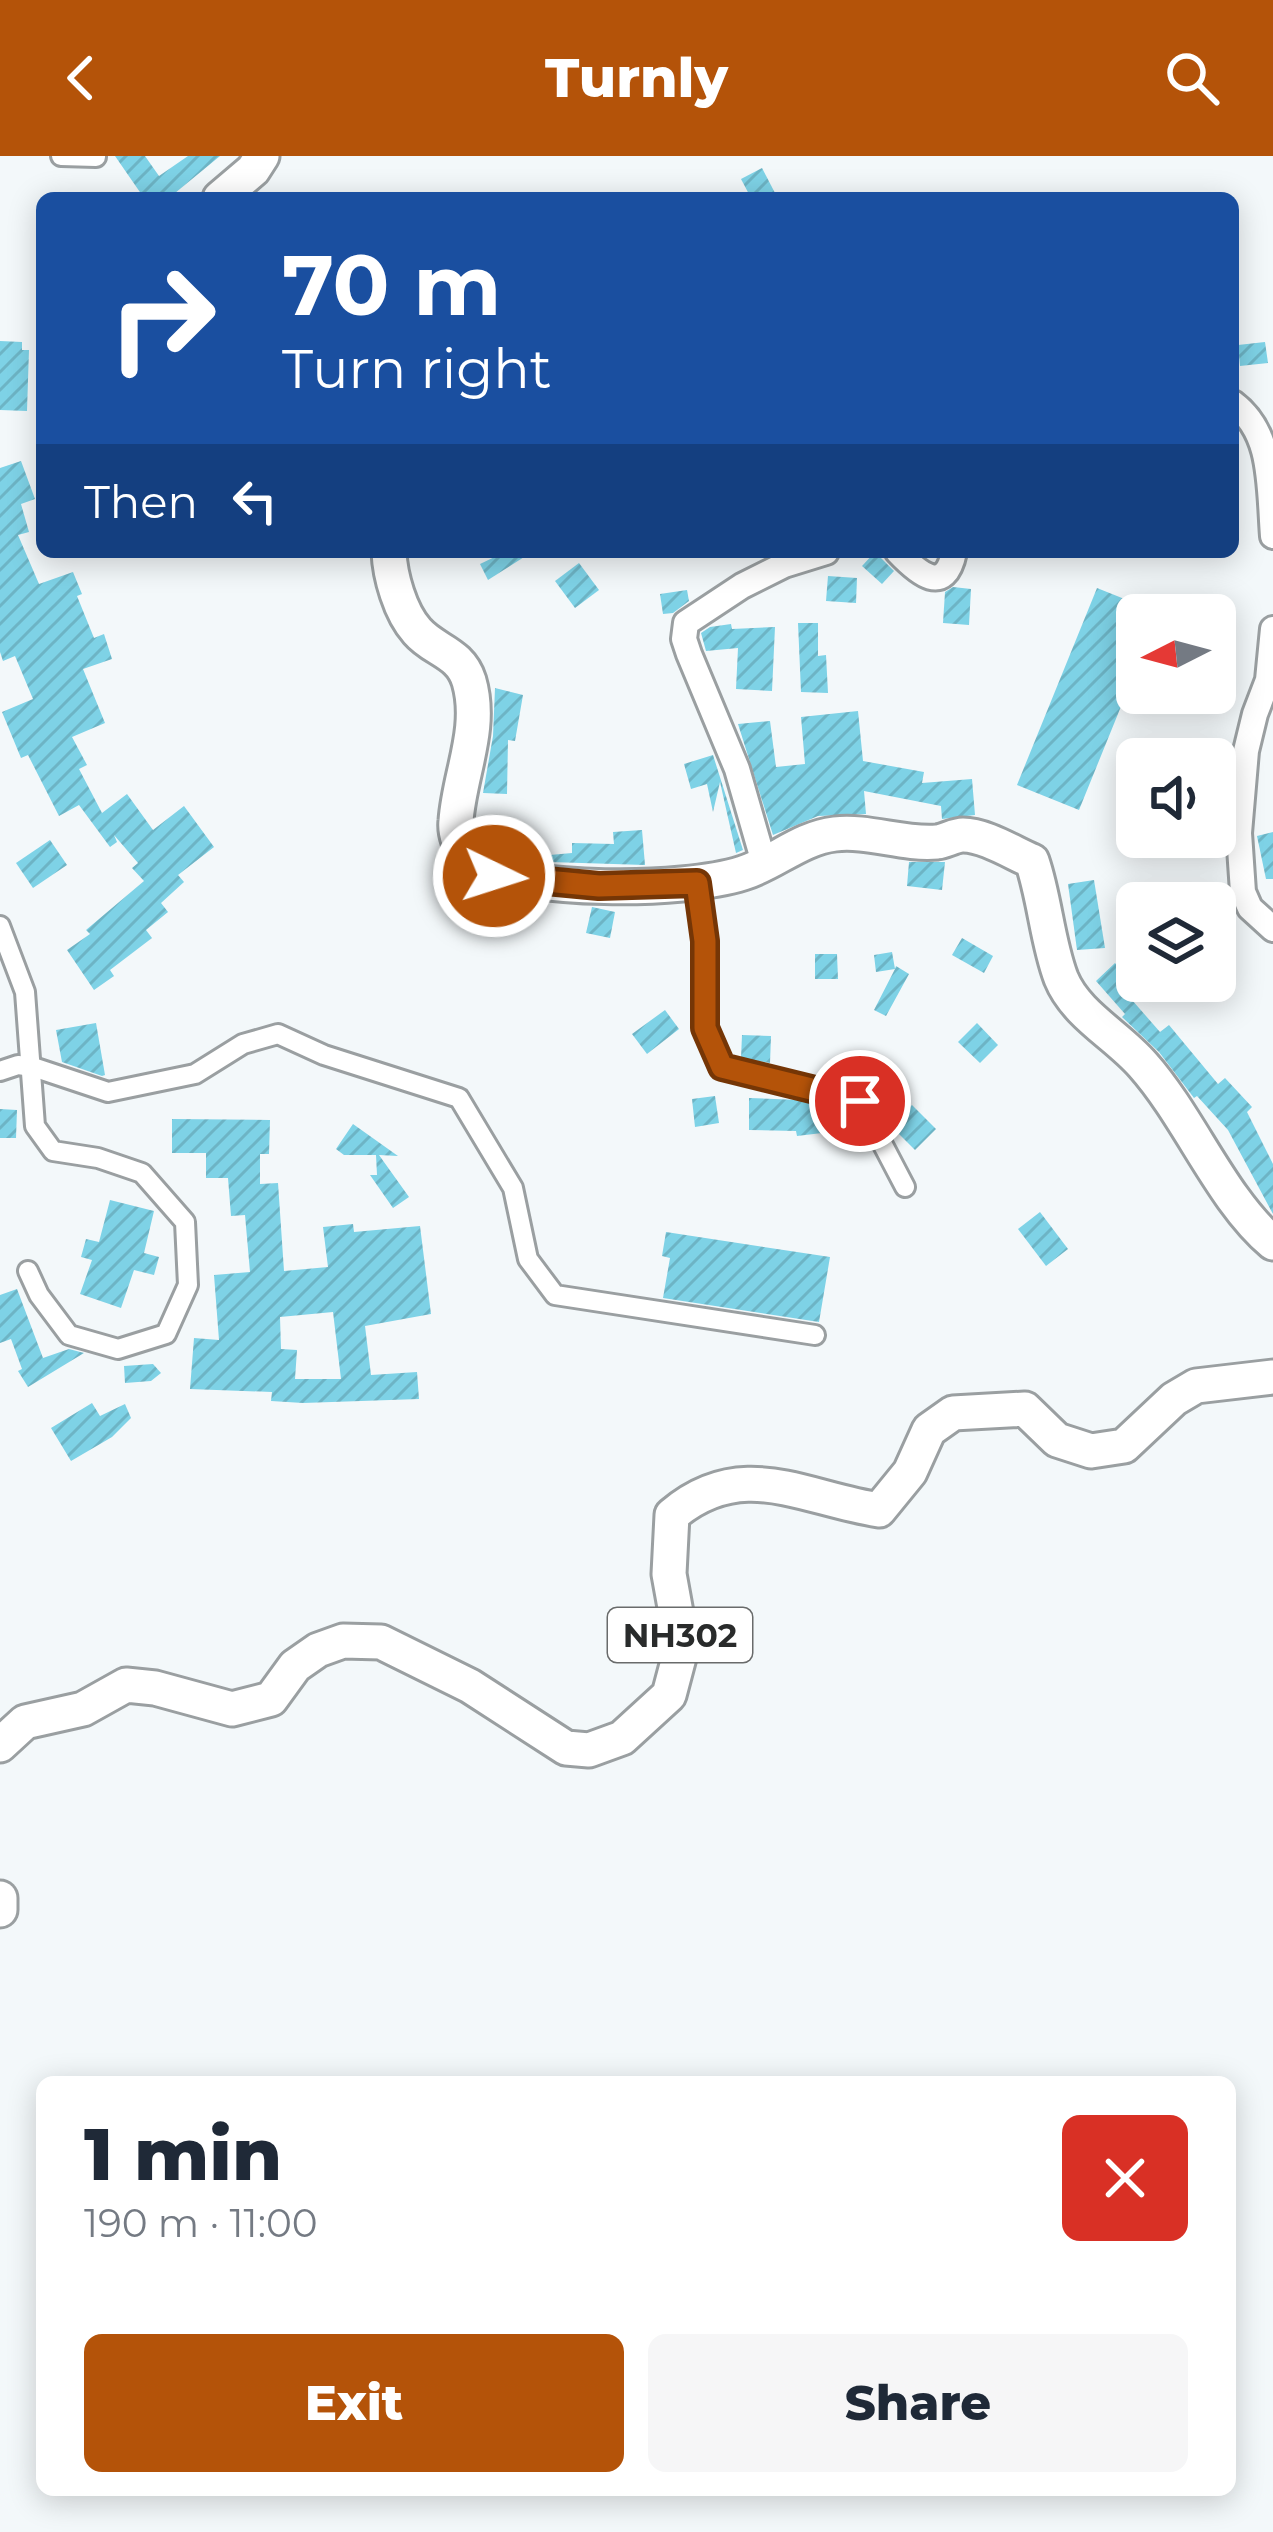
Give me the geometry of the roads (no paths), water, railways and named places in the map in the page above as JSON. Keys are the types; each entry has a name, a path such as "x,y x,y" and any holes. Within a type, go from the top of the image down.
{"highway":[{"path":"227,192 254,170 262,156"},
{"path":"389,558 391,577 417,631 452,653 469,679 473,709 469,764 455,824 470,865 519,880 599,886 697,883 746,873 802,842 838,833 936,842 964,835 1032,861 1061,977 1076,1003 1143,1064 1193,1131 1242,1212 1273,1244"},
{"name":"NH302","path":"0,1745 25,1722 83,1709 126,1685 232,1709 271,1699 295,1666 318,1650 343,1641 362,1641 381,1642 449,1675 566,1748 589,1750 622,1738 669,1694 682,1646 669,1574 672,1515 705,1491 732,1484 779,1484 879,1510 910,1472 929,1430 953,1413 1025,1409 1058,1439 1091,1451 1124,1446 1196,1386 1273,1377"},
{"path":"0,1898 0,1910"}],"street":[{"path":"61,156 96,157"},
{"path":"1239,408 1253,416 1273,448 1273,536"},
{"path":"764,862 737,769 688,654 686,623 742,586 807,558"},
{"path":"905,558 927,577 938,578 950,568 952,558"},
{"path":"1273,629 1268,680 1246,751 1239,833 1243,892 1250,908 1273,929"},
{"path":"697,883 705,941 705,1028 722,1067 860,1101 905,1187"},
{"path":"0,926 25,992 35,1126 53,1150 142,1172 184,1222 188,1285 166,1334 118,1349 69,1335 39,1295 28,1271"},
{"path":"0,1071 18,1065 33,1067 108,1093 195,1074 243,1044 278,1034 324,1055 459,1099 513,1188 528,1259 556,1295 815,1335"}]}
